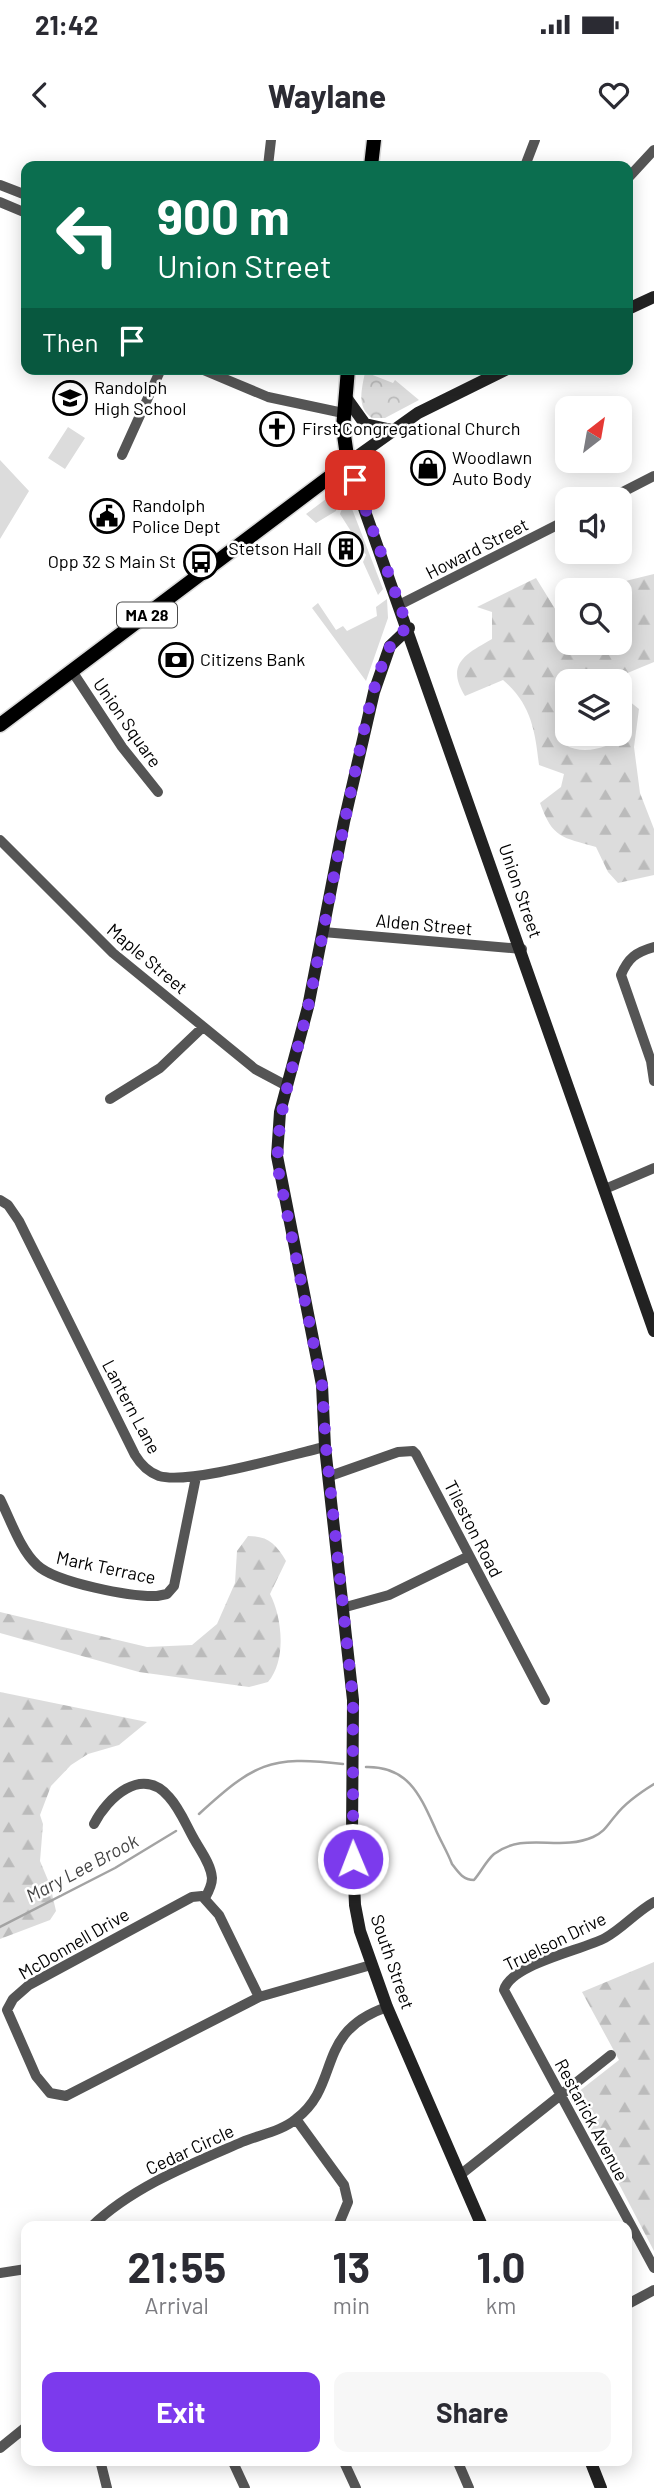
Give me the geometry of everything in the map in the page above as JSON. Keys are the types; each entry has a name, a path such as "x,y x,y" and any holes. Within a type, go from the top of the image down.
{"main road":[{"path":"372,161 374,140"},
{"path":"633,307 654,297"},
{"path":"347,375 343,413 348,463"},
{"path":"348,463 427,408 495,375"},
{"path":"345,396 365,424 393,430"},
{"name":"Union Street","path":"348,463 401,604 605,1189 652,1316 654,1331"},
{"name":"MA 28","path":"0,725 348,463"},
{"name":"South Street","path":"408,628 396,637 387,651 374,692 308,1007 278,1127 278,1169 322,1385 353,1700 352,1836 355,1905 371,1965 387,2007 480,2221"},
{"path":"592,2466 601,2488"}],"street":[{"path":"269,161 271,140"},
{"path":"528,161 535,140"},
{"path":"633,173 654,150"},
{"path":"0,185 21,193"},
{"path":"0,202 21,211"},
{"path":"122,455 158,375"},
{"path":"215,375 263,395 343,413"},
{"path":"632,487 654,476"},
{"name":"Howard Street","path":"401,604 555,526"},
{"name":"Union Square","path":"72,671 122,747 158,792"},
{"name":"Maple Street","path":"0,839 104,945 262,1074 287,1086"},
{"name":"Alden Street","path":"323,932 522,949"},
{"path":"654,947 627,960 621,975 651,1061 654,1081"},
{"path":"110,1099 160,1068 203,1027"},
{"path":"605,1189 654,1168"},
{"name":"Lantern Lane","path":"0,1200 12,1208 19,1220 138,1460 159,1476 196,1477 326,1447"},
{"name":"Tileston Road","path":"330,1476 398,1452 413,1451 545,1700"},
{"name":"Mark Terrace","path":"0,1499 23,1546 46,1572 64,1579 158,1596 167,1594 174,1586 196,1477"},
{"path":"342,1608 389,1595 469,1556"},
{"path":"94,1824 110,1798 123,1789 135,1785 159,1789 177,1808 208,1864 212,1880 205,1898 219,1915 259,1997"},
{"name":"McDonnell Drive","path":"205,1898 192,1897 29,1985 13,1998 7,2010 36,2076 50,2093 71,2095 259,1997 371,1965"},
{"name":"Truelson Drive","path":"505,1986 550,1959 607,1937 654,1902"},
{"name":"Restarick Avenue","path":"505,1986 505,1994 629,2221"},
{"name":"Cedar Circle","path":"104,2221 129,2196 296,2119 313,2100 339,2039 365,2018 387,2007"},
{"path":"460,2175 611,2055"},
{"path":"296,2119 344,2185 348,2202 340,2221"},
{"name":"Restarick Avenue","path":"632,2227 654,2268"},
{"path":"0,2273 21,2270"},
{"path":"632,2302 654,2290"},
{"path":"0,2448 21,2431"},
{"path":"102,2466 107,2488"},
{"path":"235,2466 245,2488"},
{"path":"346,2466 356,2488"},
{"path":"460,2466 469,2488"}],"green space":[{"path":"365,375 373,375 393,383 395,380 419,400 385,418 372,418 364,409 362,391"},
{"path":"68,427 85,438 65,469 48,458"},
{"path":"0,460 29,491 0,539"},
{"path":"334,493 341,494 336,511 316,523 306,514"},
{"path":"347,496 383,589 378,595 363,562 366,555 340,514"},
{"path":"654,574 654,662 632,671 632,669 555,669 555,746 588,750 606,746 632,746 632,703 639,709 634,747 640,793 654,829 654,875 618,883 608,872 596,847 567,838 554,830 540,803 561,787 564,774 539,765 530,718 520,698 503,680 465,696 459,685 457,676 461,661 492,639 492,612 477,607 536,578 555,609 555,655 632,655 632,579"},
{"path":"387,599 388,618 366,681 312,608 318,603 336,630 343,626 347,631 377,616 376,607"},
{"path":"248,1536 271,1542 286,1561 270,1594 281,1638 278,1662 268,1682 249,1687 139,1672 0,1633 0,1612 147,1647 192,1645 217,1624 235,1583 237,1551"},
{"path":"0,1692 147,1722 119,1745 88,1754 71,1765 51,1786 40,1815 43,1824 40,1861 50,1885 56,1911 50,1920 0,1939"},
{"path":"654,1962 654,2251 573,2096 619,2060 582,1992"}],"waterway":[{"name":"Mary Lee Brook","path":"199,1814 234,1784 264,1767 297,1761 343,1764"},
{"name":"Mary Lee Brook","path":"366,1767 392,1771 411,1785 424,1804 452,1864 470,1880 474,1880 494,1854 506,1847 530,1842 568,1843 597,1835 620,1810 654,1784"},
{"name":"Mary Lee Brook","path":"0,1927 115,1868 176,1831"}],"place":[{"name":"Randolph High School","path":"70,398"},
{"name":"First Congregational Church","path":"277,429"},
{"name":"Woodlawn Auto Body","path":"428,468"},
{"name":"Randolph Police Dept","path":"107,516"},
{"name":"Stetson Hall","path":"346,549"},
{"name":"Opp 32 S Main St","path":"201,562"},
{"name":"Citizens Bank","path":"176,660"}],"route":[{"path":"353,1859 353,1700 326,1447 326,1420 322,1385 278,1169 277,1150 280,1112 308,1007 344,822 374,692 387,651 396,637 408,628 355,480"}]}
